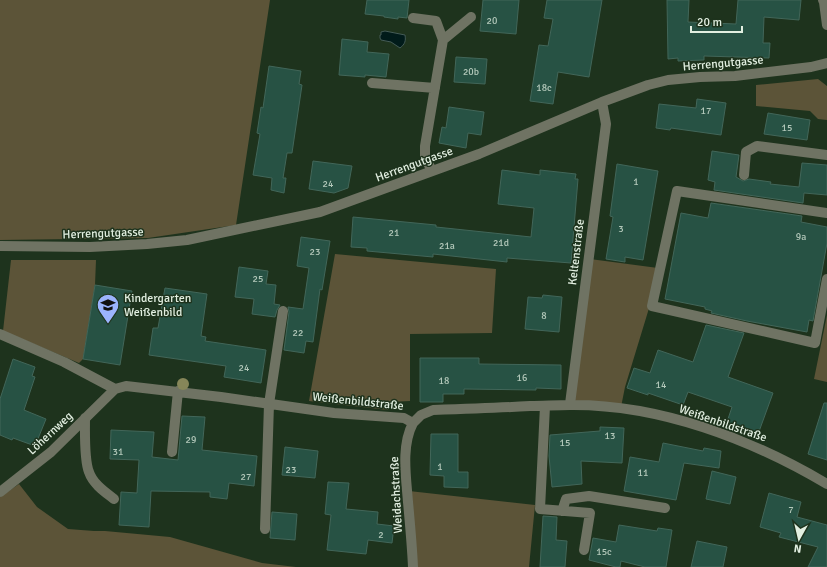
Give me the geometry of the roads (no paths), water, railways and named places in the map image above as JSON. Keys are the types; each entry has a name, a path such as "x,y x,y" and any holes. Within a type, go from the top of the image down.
{"street":[{"path":"824,1 827,25"},
{"path":"443,40 471,17"},
{"path":"413,18 436,21 443,40 425,146 425,157 432,171"},
{"name":"Herrengutgasse","path":"0,246 90,247 187,240 320,212 479,154 602,102 648,85 668,80 735,76 811,67 827,63"},
{"path":"372,83 435,88"},
{"name":"Keltenstraße","path":"570,404 606,124 602,102"},
{"path":"744,175 746,152 758,146 827,154"},
{"path":"827,213 677,191 652,306 814,342 827,279"},
{"path":"265,529 269,404 283,311"},
{"path":"0,334 64,362 115,389"},
{"name":"Weißenbildstraße","path":"115,389 126,386 178,391 334,413 404,418 413,422 421,415 433,410 570,404 622,408 687,422 729,436 772,454 827,484"},
{"name":"Löhernweg","path":"0,492 51,452 115,389"},
{"path":"172,452 178,391"},
{"path":"545,406 540,509 590,513 584,550"},
{"path":"85,418 86,449 89,472 97,485 114,499"},
{"name":"Weidachstraße","path":"413,422 408,432 406,445 413,567"},
{"path":"562,511 566,499 589,496 665,508"}],"water":[{"path":"385,31 405,35 403,45 400,48 391,42 381,40 381,32"}],"place":[{"name":"Kindergarten Weißenbild","path":"108,324"}]}
